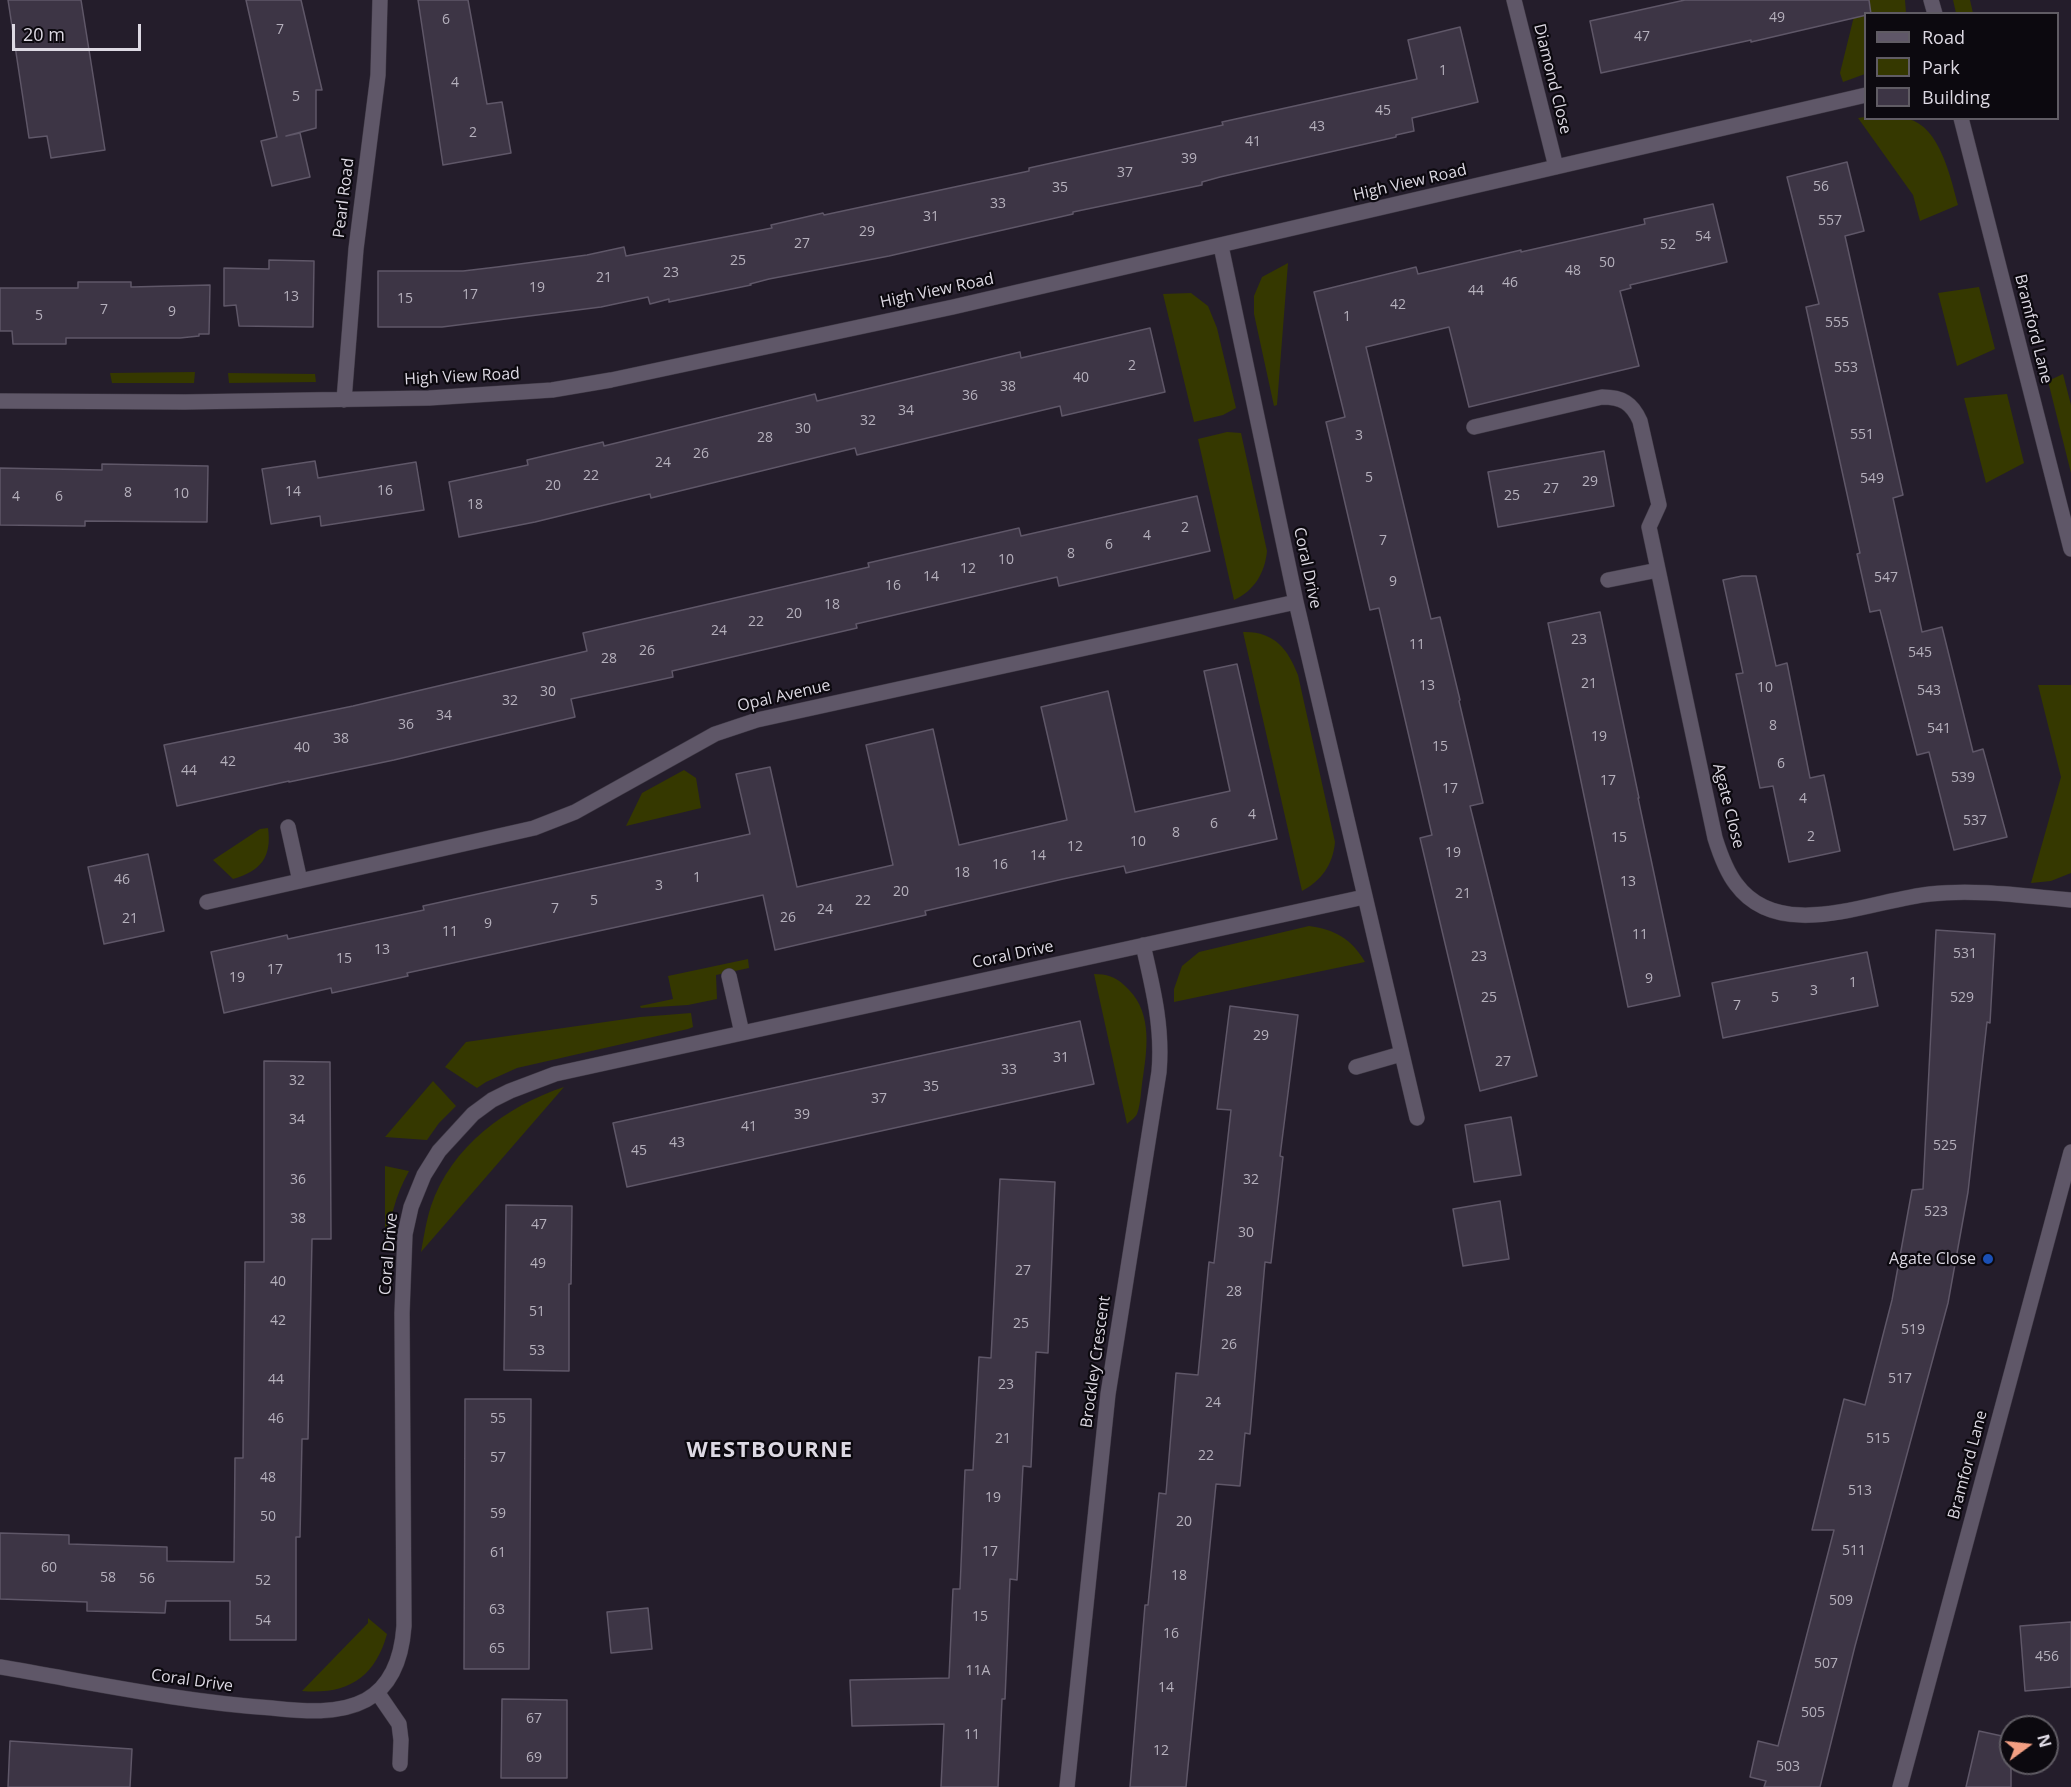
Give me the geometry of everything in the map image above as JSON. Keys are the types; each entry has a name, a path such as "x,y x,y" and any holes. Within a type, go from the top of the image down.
{"street":[{"name":"Pearl Road","path":"344,400 356,249 378,75 380,0"},
{"name":"Diamond Close","path":"1514,0 1556,167"},
{"name":"High View Road","path":"0,401 344,400 552,390 611,380 953,307 1864,95"},
{"name":"Bramford Lane","path":"1962,120 2071,549"},
{"name":"Coral Drive","path":"1221,246 1296,602 1417,1118"},
{"name":"Agate Close","path":"1474,427 1602,397 1622,399 1630,404 1640,421 1659,505 1649,527 1715,838 1724,863 1736,885 1753,900 1773,912 1797,916 1822,914 1927,894 1967,892 2071,900"},
{"path":"1608,580 1658,570"},
{"name":"Opal Avenue","path":"207,902 534,828 575,812 715,734 757,720 1296,602"},
{"path":"288,827 300,881"},
{"name":"Coral Drive","path":"0,1668 201,1702 278,1709 334,1710 368,1699 377,1692 393,1672 404,1639 403,1277 405,1234 411,1207 424,1175 439,1150 473,1114 492,1100 518,1087 555,1074 1364,897"},
{"name":"Brockley Crescent","path":"1067,1787 1108,1394 1159,1072 1160,1023 1143,945"},
{"path":"729,976 742,1033"},
{"path":"1356,1066 1401,1054"},
{"name":"Bramford Lane","path":"1900,1787 2071,1152"},
{"path":"377,1692 399,1724 400,1764"}],"green space":[{"path":"1858,0 1905,0 1906,12 1864,12 1864,74 1843,82 1840,73"},
{"path":"1953,0 1970,0 1973,12 1956,12"},
{"path":"1858,118 1910,120 1919,124 1936,142 1948,168 1958,205 1920,221 1913,195"},
{"path":"1288,263 1277,405 1274,406 1254,314 1254,296 1262,277"},
{"path":"1979,287 1995,349 1957,366 1938,293"},
{"path":"1191,293 1208,306 1217,328 1236,408 1223,415 1194,422 1163,294"},
{"path":"195,372 194,383 112,383 110,373"},
{"path":"228,373 315,374 316,382 229,383"},
{"path":"2063,374 2071,405 2071,473 2048,381"},
{"path":"2007,394 2024,463 1986,483 1964,398"},
{"path":"1227,432 1241,433 1267,551 1264,567 1253,586 1234,600 1198,439"},
{"path":"1243,632 1254,632 1278,643 1290,657 1298,675 1335,842 1332,858 1325,871 1302,891"},
{"path":"2038,685 2071,685 2071,873 2051,881 2031,883 2061,777"},
{"path":"684,770 696,778 701,808 626,826 642,793"},
{"path":"268,828 266,855 251,872 233,879 213,860 260,829"},
{"path":"1309,926 1342,936 1365,962 1174,1002 1174,989 1182,966 1199,952"},
{"path":"748,959 749,968 716,975 717,999 688,1005 641,1008 640,1006 673,999 668,976"},
{"path":"1094,974 1121,982 1133,994 1144,1016 1147,1040 1140,1101 1137,1114 1127,1124"},
{"path":"691,1013 693,1027 688,1029 517,1068 477,1088 445,1067 466,1042 640,1017"},
{"path":"433,1081 456,1106 439,1123 427,1140 385,1137"},
{"path":"564,1087 421,1252 429,1212 440,1185 452,1165 467,1147 502,1117 542,1095"},
{"path":"385,1166 409,1171 394,1209 387,1249 385,1249"},
{"path":"368,1618 387,1634 382,1649 367,1672 346,1686 333,1690 302,1691 368,1623"}],"building":[{"path":"8,0 81,0 105,150 51,158 47,136 29,138"},
{"path":"246,0 301,0 322,90 316,90 316,128 286,136 300,133 310,177 272,186 261,141 277,137"},
{"path":"418,0 468,0 487,104 502,102 511,153 443,165"},
{"path":"1685,0 1869,0 1871,12 1864,12 1864,16 1751,42 1751,40 1601,73 1590,21"},
{"path":"1460,27 1478,102 1412,118 1414,131 1396,135 1396,137 1220,177 1202,182 1202,185 1073,212 1073,214 889,256 769,279 751,285 669,302 669,299 650,304 648,297 601,307 442,327 378,327 378,271 463,271 587,255 624,247 626,256 772,228 771,225 823,213 824,215 1029,171 1029,168 1223,125 1222,122 1417,79 1408,40"},
{"path":"1847,162 1864,231 1845,236 1903,495 1893,498 1922,632 1942,627 1973,752 1983,749 2007,837 1954,850 1929,752 1917,755 1880,610 1870,612 1857,554 1860,553 1806,307 1819,304 1787,177"},
{"path":"1713,204 1727,262 1630,285 1631,288 1620,291 1639,366 1469,407 1449,327 1366,347 1431,619 1440,617 1460,700 1483,803 1470,806 1537,1076 1480,1091 1420,838 1432,835 1379,608 1370,610 1326,422 1345,417 1314,292 1416,267 1418,274 1521,250 1521,252 1645,224 1644,219"},
{"path":"269,260 314,261 313,327 239,326 236,305 224,306 224,268 269,269"},
{"path":"78,282 131,282 131,287 210,285 209,334 180,338 66,338 66,344 13,344 12,331 0,331 0,288 78,288"},
{"path":"1150,328 1165,392 1062,416 1060,406 857,455 855,448 651,498 650,494 535,522 459,537 449,482 528,465 527,460 603,442 604,446 815,394 817,401 1020,352 1021,358"},
{"path":"1604,451 1614,506 1498,527 1488,472"},
{"path":"315,461 318,478 416,462 424,510 321,526 320,516 271,524 262,469"},
{"path":"102,464 208,466 207,522 85,521 85,526 0,525 0,468 102,470"},
{"path":"1197,496 1210,551 1059,586 1057,577 856,624 857,628 672,671 673,677 571,699 575,717 394,760 177,806 164,745 353,706 587,651 583,633 869,567 868,563 1019,528 1021,536"},
{"path":"1756,576 1776,666 1787,663 1810,778 1824,775 1840,851 1789,862 1773,786 1760,788 1736,674 1743,673 1723,580"},
{"path":"1600,612 1680,996 1628,1007 1548,623"},
{"path":"1237,664 1277,839 1126,873 1124,866 1063,879 925,911 926,915 775,950 763,895 407,973 408,976 332,993 331,988 224,1013 211,952 287,935 288,939 424,910 423,906 750,834 736,774 770,767 797,887 893,865 866,745 933,729 959,845 1067,820 1041,707 1108,691 1135,812 1230,791 1204,671"},
{"path":"148,854 164,931 104,944 88,867"},
{"path":"1936,930 1995,934 1990,1023 1987,1022 1968,1192 1948,1303 1855,1646 1820,1787 1764,1787 1766,1781 1750,1777 1758,1741 1778,1746 1834,1530 1812,1530 1844,1399 1865,1405 1892,1300 1912,1190 1923,1189"},
{"path":"1867,952 1878,1006 1723,1038 1712,983"},
{"path":"1230,1006 1298,1015 1280,1156 1283,1157 1271,1263 1265,1262 1250,1434 1245,1433 1240,1486 1216,1484 1186,1787 1130,1787 1145,1605 1148,1605 1159,1493 1166,1494 1176,1373 1198,1375 1209,1262 1214,1263 1231,1110 1217,1109"},
{"path":"1080,1021 1094,1084 627,1187 613,1123"},
{"path":"264,1061 330,1062 331,1239 312,1239 308,1439 302,1439 300,1537 296,1537 296,1640 230,1640 230,1601 166,1601 165,1613 87,1611 87,1602 0,1599 0,1533 69,1535 69,1544 167,1547 167,1561 234,1562 235,1458 243,1458 245,1262 264,1262"},
{"path":"1511,1117 1521,1175 1474,1182 1465,1125"},
{"path":"1000,1179 1055,1182 1048,1353 1036,1352 1031,1467 1023,1466 1017,1580 1010,1579 1005,1699 1002,1699 998,1787 941,1787 944,1724 852,1726 850,1680 949,1678 953,1589 960,1589 965,1470 973,1470 979,1357 991,1358"},
{"path":"1500,1201 1509,1259 1463,1266 1453,1209"},
{"path":"506,1205 572,1206 569,1371 504,1370"},
{"path":"465,1399 531,1399 529,1669 464,1669"},
{"path":"648,1608 652,1649 611,1653 607,1612"},
{"path":"2071,1622 2071,1687 2025,1691 2020,1626"},
{"path":"502,1699 567,1700 567,1778 501,1778"},
{"path":"1979,1731 1999,1735 1999,1775 2011,1775 2011,1787 1966,1787"},
{"path":"10,1741 132,1749 130,1787 8,1787"}],"place":[{"name":"Agate Close","path":"1988,1259"}],"district":[{"name":"WESTBOURNE","path":"770,1451"}]}
